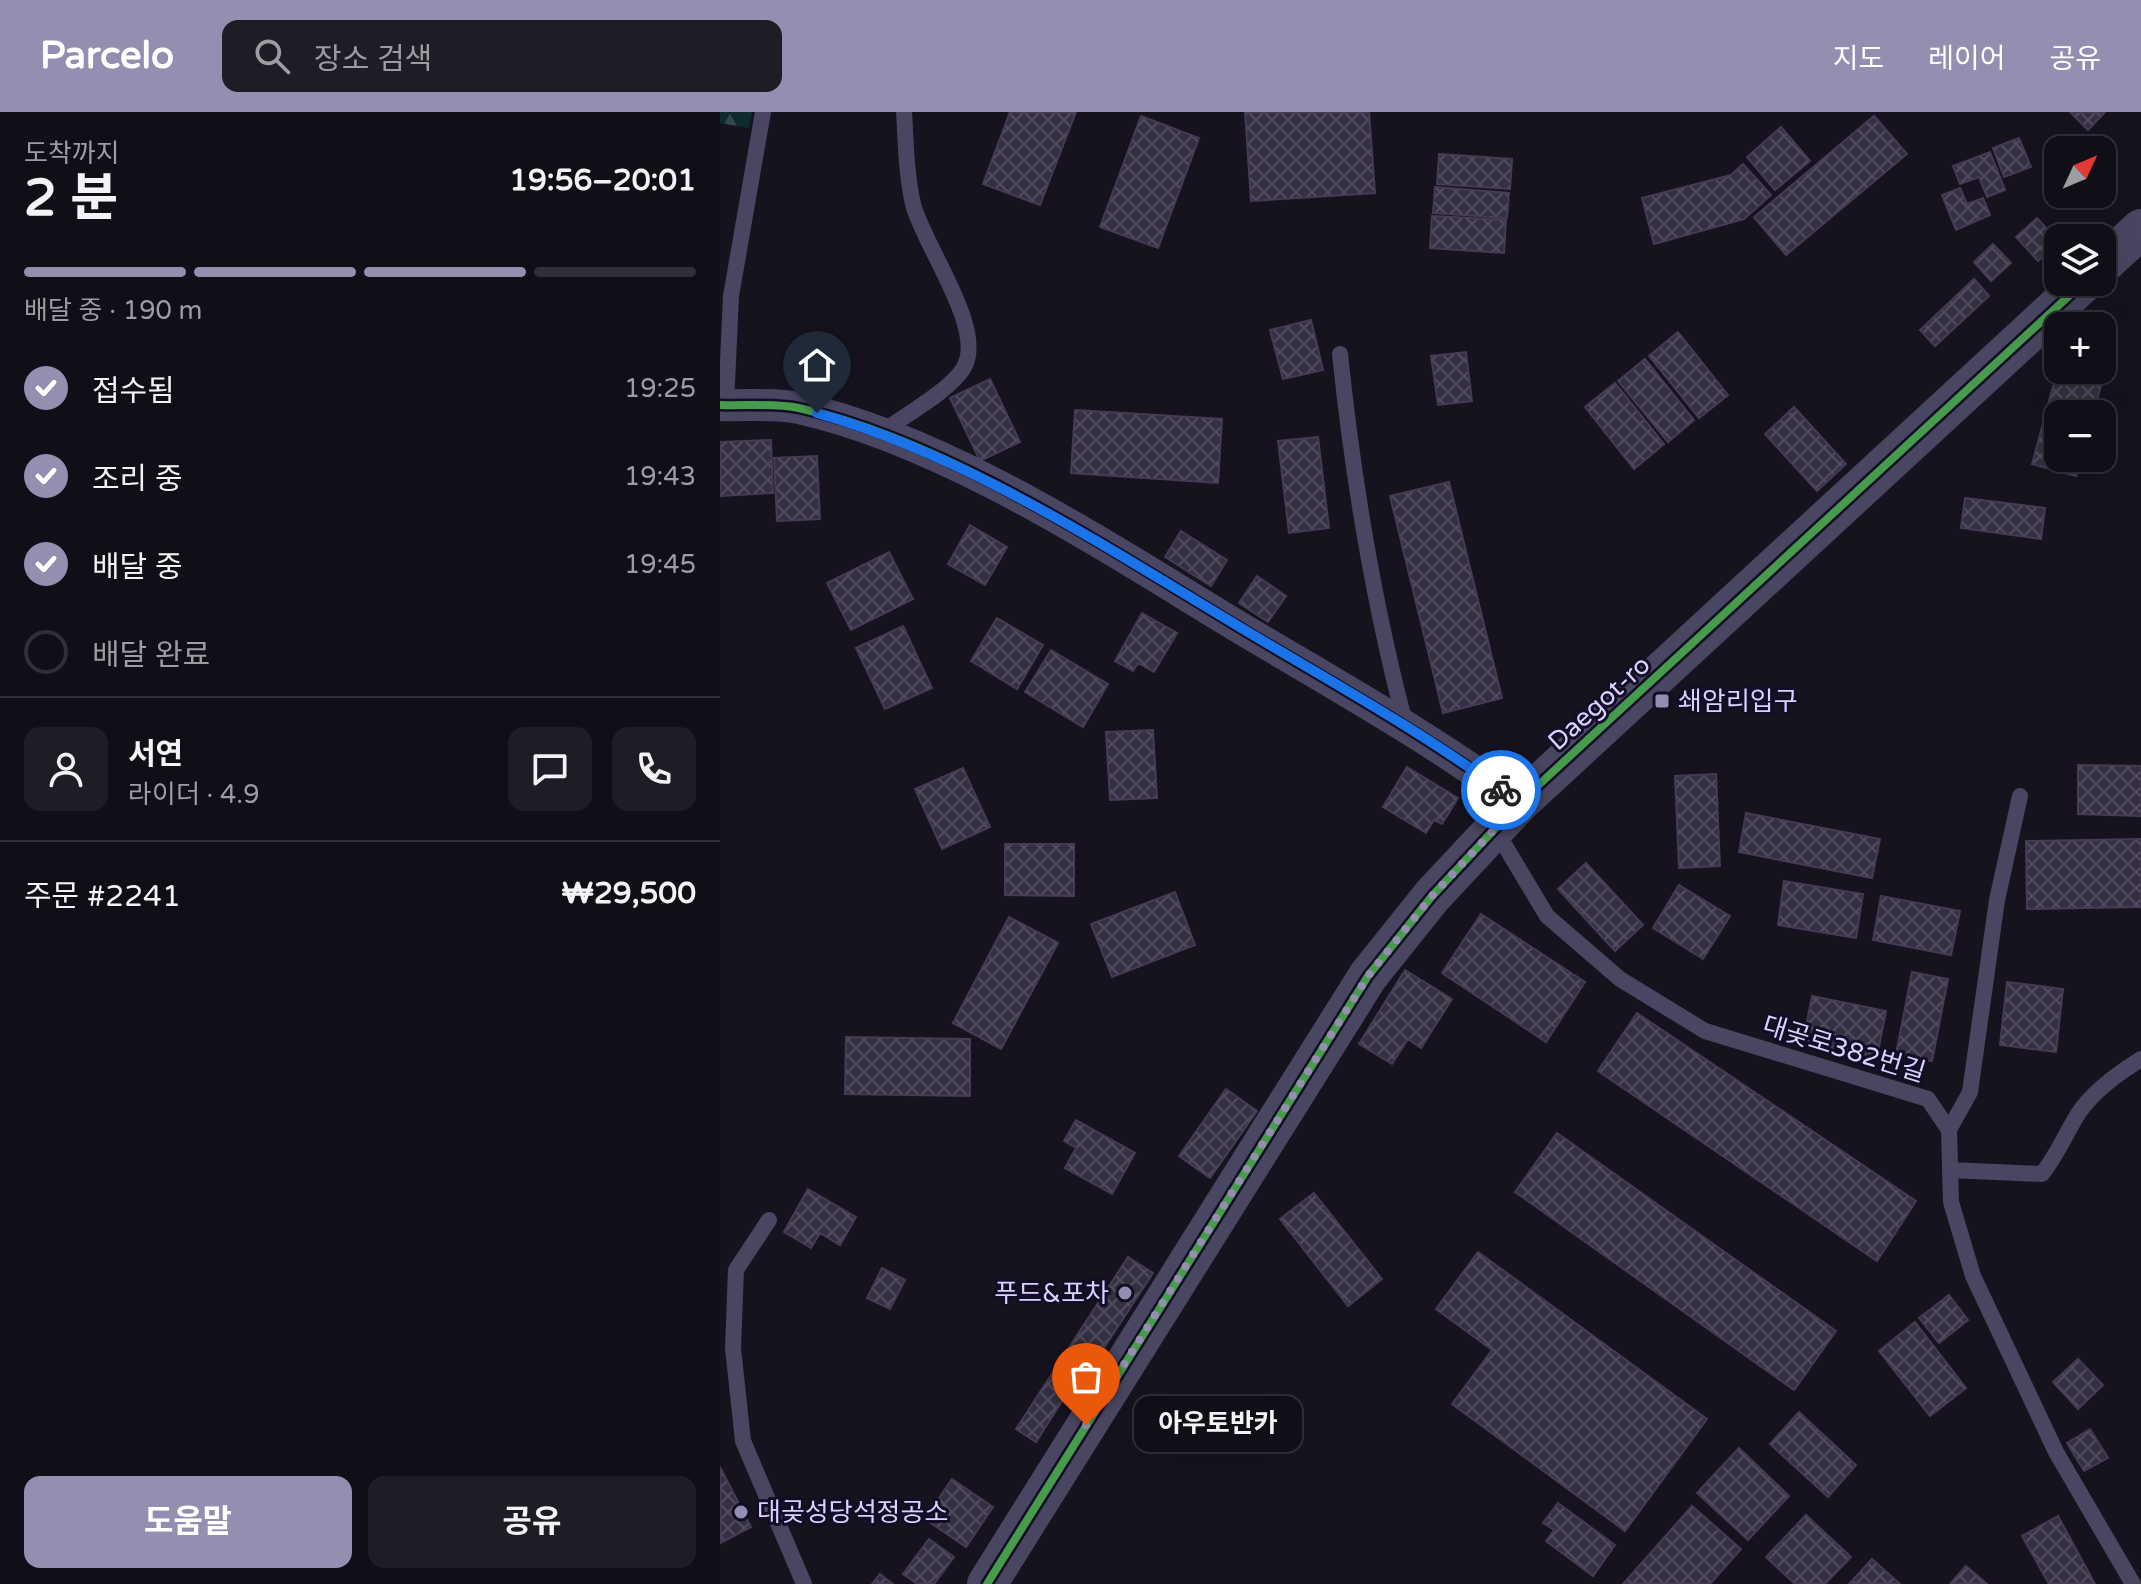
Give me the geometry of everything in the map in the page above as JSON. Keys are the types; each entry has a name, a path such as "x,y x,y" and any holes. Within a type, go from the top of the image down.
{"street":[{"path":"2116,252 2141,229"},
{"name":"Daegot-ro","path":"987,1584 1368,976 1432,896 1507,816 2069,296"},
{"path":"723,405 796,407 879,434 962,469 1060,520 1407,728 1507,816"}],"lane":[{"path":"723,405 731,296 763,112"},
{"path":"879,434 953,378 962,370 969,355 968,330 914,207 906,169 904,112"},
{"path":"1340,354 1353,475 1379,627 1407,728"},
{"path":"2020,796 1997,900 1970,1092 1949,1130 1951,1202 1973,1276 2056,1452 2133,1584"},
{"name":"대곶로382번길","path":"1507,816 1547,916 1620,979 1705,1031 1928,1099 1949,1130"},
{"path":"1950,1170 2042,1174 2062,1148 2079,1112 2122,1070 2141,1059"},
{"path":"769,1220 736,1270 735,1363 743,1441 804,1584"}],"green space":[{"path":"720,112 752,112 749,128 720,123"}],"building":[{"path":"1010,112 1076,112 1040,205 983,184"},
{"path":"1245,112 1369,112 1375,193 1251,201"},
{"path":"2070,112 2105,112 2088,130"},
{"path":"1141,116 1199,138 1158,248 1100,227"},
{"path":"1874,116 1907,154 1786,255 1754,217"},
{"path":"1781,127 1810,161 1775,190 1747,157"},
{"path":"2019,138 2031,167 2004,177 1993,148"},
{"path":"1990,152 2005,190 1987,197 1979,177 1960,184 1953,166"},
{"path":"1439,154 1512,159 1510,189 1437,184"},
{"path":"1743,164 1771,195 1744,219 1654,244 1642,198 1731,175"},
{"path":"1435,187 1509,193 1507,218 1433,213"},
{"path":"1960,188 1967,204 1983,198 1990,215 1956,230 1942,195"},
{"path":"1432,216 1506,220 1504,253 1430,248"},
{"path":"2037,218 2044,226 2044,255 2038,261 2016,237"},
{"path":"1993,244 2011,263 1991,281 1974,262"},
{"path":"1974,279 1989,296 1935,346 1920,330"},
{"path":"1311,320 1323,370 1283,379 1270,330"},
{"path":"1678,332 1728,395 1699,418 1649,356"},
{"path":"1466,352 1472,401 1438,405 1431,356"},
{"path":"1645,359 1694,420 1668,442 1618,381"},
{"path":"990,379 1020,442 980,461 950,398"},
{"path":"1615,383 1664,444 1634,469 1585,407"},
{"path":"2054,384 2101,384 2097,400 2049,400"},
{"path":"1794,407 1846,464 1817,491 1765,434"},
{"path":"1075,410 1222,419 1218,483 1071,473"},
{"path":"2044,420 2044,467 2032,464"},
{"path":"1318,437 1329,528 1289,533 1278,441"},
{"path":"771,440 773,493 720,496 720,442"},
{"path":"817,456 820,519 777,521 774,458"},
{"path":"1449,482 1502,698 1443,713 1390,496"},
{"path":"1965,498 2045,508 2041,539 1961,528"},
{"path":"970,525 1007,547 985,585 948,564"},
{"path":"1181,531 1227,560 1211,586 1165,557"},
{"path":"889,552 913,599 851,630 827,583"},
{"path":"1257,576 1286,596 1268,622 1239,603"},
{"path":"1142,613 1177,633 1154,672 1138,663 1133,671 1115,661"},
{"path":"997,618 1043,645 1017,689 971,661"},
{"path":"903,626 932,688 885,709 856,648"},
{"path":"1051,650 1108,684 1083,727 1025,692"},
{"path":"1153,730 1157,798 1110,800 1106,732"},
{"path":"2078,765 2141,766 2141,816 2078,814"},
{"path":"1407,767 1458,798 1442,824 1434,820 1426,833 1383,807"},
{"path":"963,768 990,827 942,849 915,789"},
{"path":"1716,774 1720,866 1679,868 1675,776"},
{"path":"1746,813 1880,839 1872,878 1739,852"},
{"path":"2141,839 2141,907 2027,909 2026,841"},
{"path":"1005,844 1074,844 1074,896 1005,895"},
{"path":"1586,863 1643,925 1615,951 1558,889"},
{"path":"1784,881 1863,894 1856,938 1778,925"},
{"path":"1679,885 1730,916 1703,959 1653,928"},
{"path":"1175,892 1195,945 1112,977 1091,924"},
{"path":"1881,896 1960,911 1951,955 1873,940"},
{"path":"1481,914 1585,982 1546,1042 1442,973"},
{"path":"1009,917 1058,943 1001,1049 953,1023"},
{"path":"1405,970 1452,999 1421,1048 1408,1039 1392,1064 1359,1044"},
{"path":"1912,972 1948,979 1932,1061 1896,1054"},
{"path":"2007,982 2063,989 2056,1052 2000,1045"},
{"path":"1812,996 1886,1011 1877,1057 1803,1042"},
{"path":"1637,1013 1916,1201 1877,1261 1598,1071"},
{"path":"846,1037 970,1039 970,1096 845,1094"},
{"path":"1226,1089 1257,1111 1210,1178 1179,1156"},
{"path":"1076,1120 1135,1153 1112,1194 1065,1168 1076,1148 1064,1141"},
{"path":"1557,1133 1836,1331 1794,1390 1515,1192"},
{"path":"808,1189 856,1217 840,1245 820,1233 811,1248 784,1232"},
{"path":"1314,1193 1382,1279 1348,1306 1280,1219"},
{"path":"1478,1252 1707,1419 1625,1531 1452,1404 1492,1350 1436,1309"},
{"path":"1128,1257 1153,1273 1081,1383 1057,1366"},
{"path":"882,1268 905,1280 890,1309 867,1298"},
{"path":"1949,1295 1968,1320 1939,1343 1919,1318"},
{"path":"1915,1322 1966,1388 1930,1416 1879,1351"},
{"path":"2078,1359 2103,1385 2078,1409 2053,1382"},
{"path":"1057,1366 1076,1379 1036,1442 1016,1429"},
{"path":"1799,1412 1856,1465 1828,1497 1770,1444"},
{"path":"2090,1429 2108,1458 2084,1471 2067,1443"},
{"path":"1739,1448 1789,1496 1748,1540 1697,1493"},
{"path":"720,1467 751,1527 720,1543"},
{"path":"952,1479 993,1507 966,1547 925,1519"},
{"path":"1558,1503 1615,1545 1593,1576 1546,1541 1554,1530 1543,1523"},
{"path":"1692,1506 1741,1549 1710,1584 1623,1584"},
{"path":"1806,1515 1851,1557 1825,1584 1795,1584 1766,1557"},
{"path":"2058,1516 2095,1584 2049,1584 2022,1536"},
{"path":"929,1539 954,1557 934,1584 917,1584 903,1574"},
{"path":"1872,1559 1900,1584 1849,1584"},
{"path":"1966,1566 1987,1584 1950,1584"},
{"path":"880,1574 893,1584 872,1584"}],"cycle path":[{"path":"987,1584 1368,976 1432,896 1519,803 2069,296"},
{"path":"720,405 799,408 913,445 970,472 1084,533 1383,713 1519,803"}],"way so far":[{"path":"1086,1425 1368,976 1432,896 1519,803 1501,790"}],"place":[{"name":"쇄암리입구","path":"1662,701"},
{"name":"푸드&포차","path":"1125,1293"},
{"name":"아우토반카","path":"1086,1425"},
{"name":"대곶성당석정공소","path":"741,1512"}],"route":[{"path":"817,413 859,425 962,469 1060,520 1379,711 1473,769 1501,790"}]}
